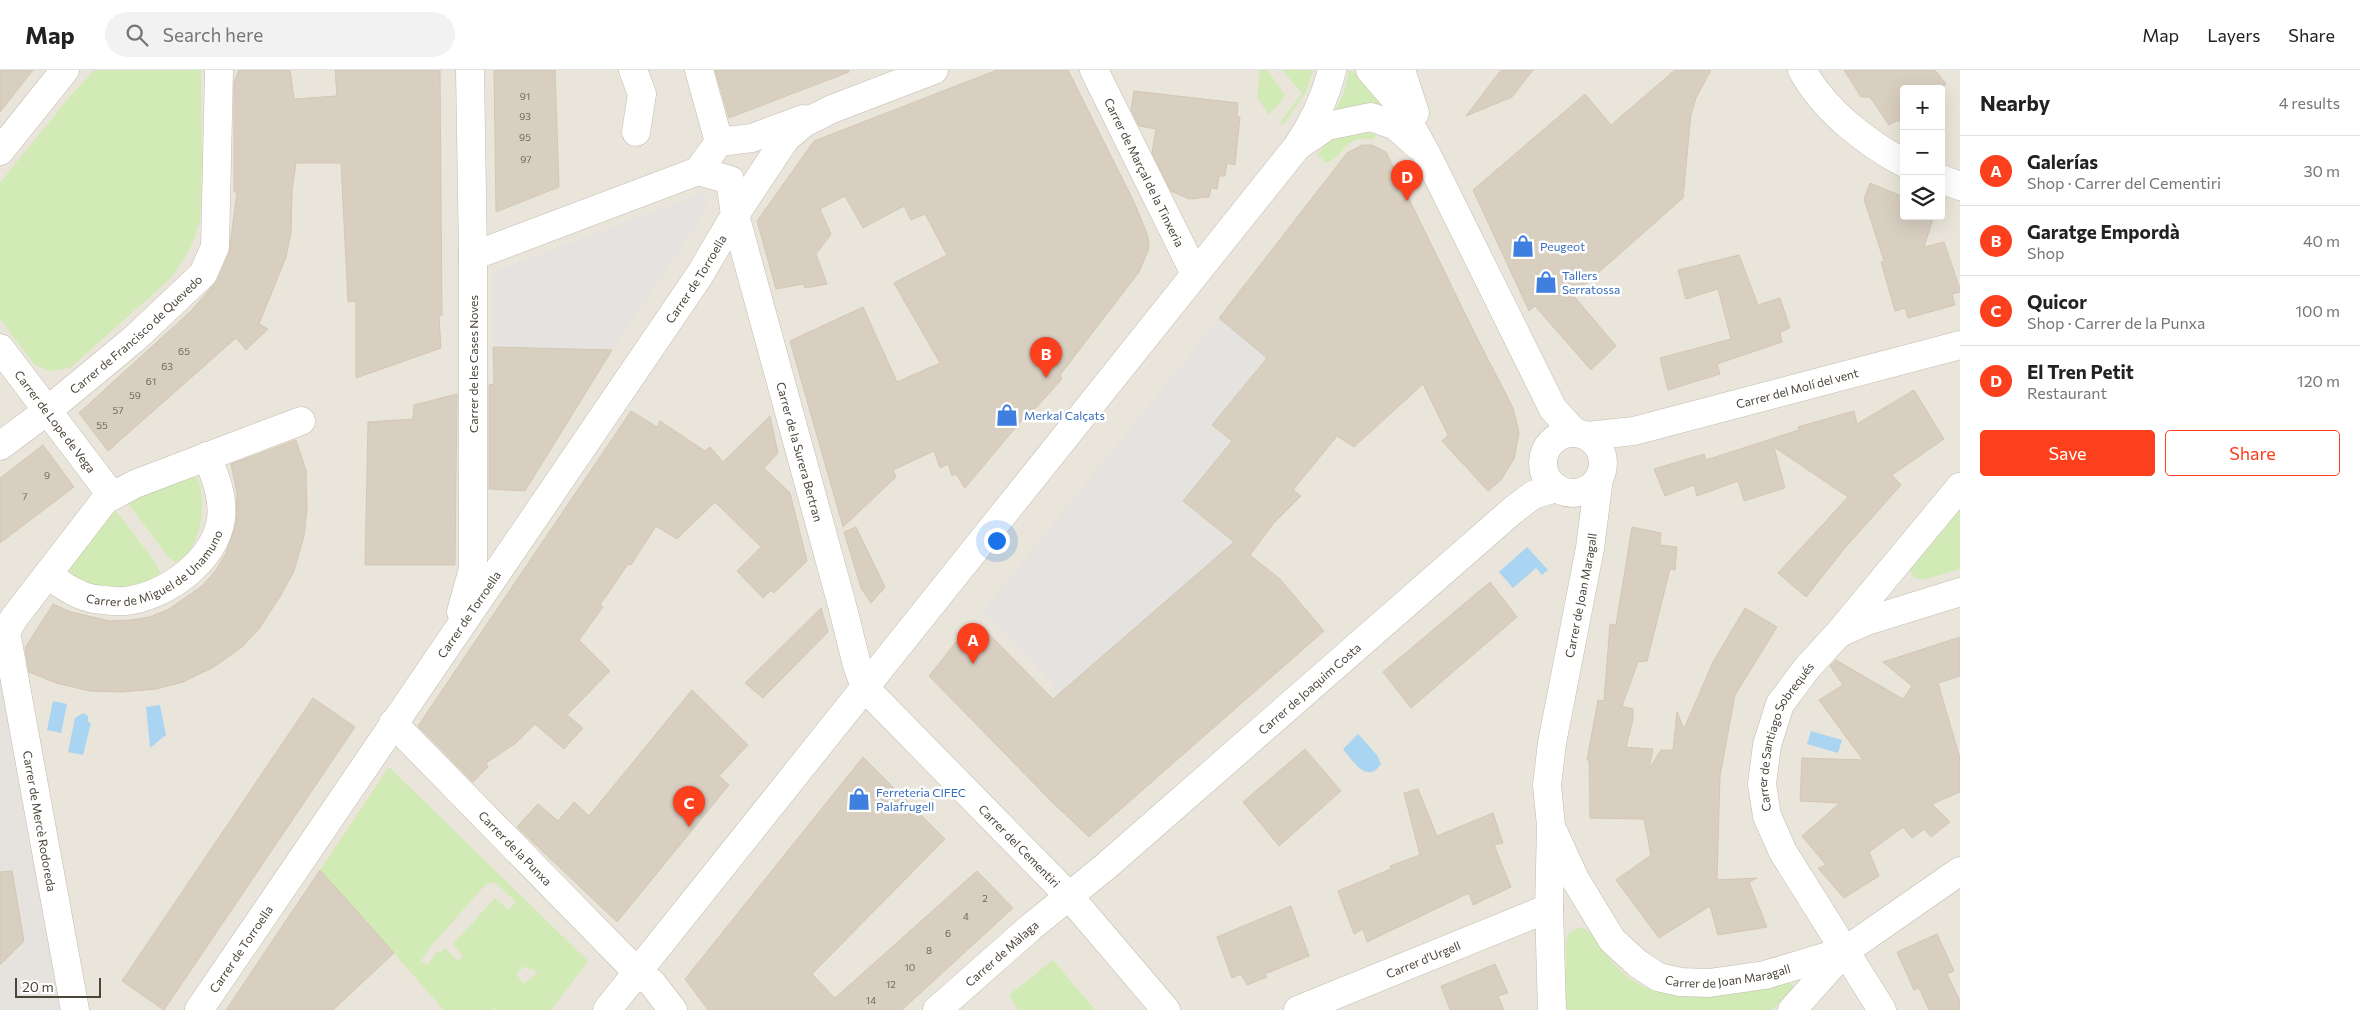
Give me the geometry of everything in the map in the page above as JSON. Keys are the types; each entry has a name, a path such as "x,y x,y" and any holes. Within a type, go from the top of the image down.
{"street":[{"path":"0,152 65,70"},
{"name":"Carrer de Francisco de Quevedo","path":"0,446 47,411 134,339 203,274 215,246 218,211 219,70"},
{"name":"Carrer de les Cases Noves","path":"442,652 464,606 472,569 473,256 470,70"},
{"path":"633,70 642,94 636,132"},
{"path":"473,256 698,171 719,142 699,70"},
{"name":"Carrer de Torroella","path":"719,142 752,138 934,70"},
{"name":"Carrer de Marçal de la Tinxeria","path":"1094,70 1195,274"},
{"path":"607,1010 1303,139 1323,100 1332,70"},
{"path":"1370,70 1397,101 1427,155 1553,410 1600,448 1586,486 1548,480 1544,471 1544,453 1549,444 1553,410"},
{"path":"1401,70 1427,155"},
{"path":"1802,70 1855,133 1900,160"},
{"name":"Carrer de Torroella","path":"198,1010 693,284 786,138 804,123 832,109"},
{"path":"1303,139 1327,126 1371,117 1396,126 1427,155"},
{"path":"698,171 730,180 735,216"},
{"path":"1945,180 1960,186"},
{"name":"Carrer de la Surera Bertran","path":"735,216 842,605 856,665 865,688"},
{"name":"Carrer del Molí del vent","path":"1581,434 1634,431 1960,345"},
{"name":"Carrer de Lope de Vega","path":"0,348 112,496"},
{"path":"47,575 105,500 135,484 300,420"},
{"name":"Carrer del Molí del vent","path":"1586,486 1634,431"},
{"path":"1549,444 1564,433 1581,434"},
{"name":"Carrer de Miguel de Unamuno","path":"47,575 69,590 92,599 124,602 144,597 184,576 202,560 214,541 221,519 220,497 207,456"},
{"name":"Carrer de Joan Maragall","path":"1552,1010 1549,908 1551,826 1547,785 1552,743 1590,548 1586,486"},
{"name":"Carrer de Joaquim Costa","path":"1068,896 1120,854 1512,511 1533,495 1586,486"},
{"name":"Carrer de Santiago Sobrequés","path":"1882,1010 1783,852 1767,816 1762,784 1767,745 1780,704 1807,668 1839,633 1960,488"},
{"path":"1900,559 1899,572 1904,584 1915,594 1949,595"},
{"name":"Carrer de Mercè Rodoreda","path":"47,575 14,618 6,632 75,1010"},
{"path":"1839,633 1867,621 1949,595"},
{"name":"Carrer del Cementiri","path":"865,688 1068,896 1166,1010"},
{"name":"Carrer de la Punxa","path":"393,723 637,972 652,982 673,1010"},
{"name":"Carrer de Joan Maragall","path":"1551,826 1575,879 1612,940 1637,963 1658,977 1680,982 1709,983 1765,974 1845,951 1960,871"},
{"name":"Carrer de Màlaga","path":"937,1010 1068,896"},
{"name":"Carrer d'Urgell","path":"1298,1010 1549,908"},
{"path":"1551,937 1564,918 1576,914 1589,916 1601,924"},
{"path":"1792,1010 1845,951"}],"shaded area":[{"path":"0,70 1960,70 1960,1010 60,1010 0,664"},
{"path":"705,192 706,207 699,222 612,350 493,347 493,272"},
{"path":"1219,318 1267,358 1212,425 1232,441 1183,501 1234,542 1061,693 983,611"},
{"path":"0,664 60,1010 0,1010"}],"green space":[{"path":"95,70 201,70 202,168 200,222 189,251 171,278 70,368 49,371 34,364 0,319 0,183 71,95"},
{"path":"1260,70 1267,70 1285,95 1269,115 1257,97"},
{"path":"1282,70 1313,70 1306,92 1283,125 1280,123 1302,93"},
{"path":"1349,70 1357,74 1385,107 1335,111 1344,93"},
{"path":"1363,130 1376,135 1373,140 1364,139 1351,142 1327,163 1317,155 1330,139"},
{"path":"191,475 197,478 200,487 202,512 200,525 191,548 184,557 175,562 169,558 127,502"},
{"path":"1960,505 1960,569 1926,579 1915,578 1910,570 1910,564"},
{"path":"112,512 116,512 120,516 156,563 160,573 153,580 127,587 97,585 84,582 74,576 69,568"},
{"path":"389,767 588,961 551,1010 497,1010 495,1007 493,1010 444,1010 320,870","holes":["495,882 516,902 508,910 495,898 453,944 463,956 458,961 445,948 440,953 437,951 428,965 421,961 432,945 486,884","525,966 530,970 533,968 537,973 524,984 516,974"]},
{"path":"1578,928 1589,931 1623,973 1643,986 1657,992 1680,996 1789,981 1794,988 1772,1010 1566,1010 1566,942 1568,934"},
{"path":"1053,960 1095,1010 1018,1010 1009,995"}],"water":[{"path":"1527,547 1548,570 1542,575 1536,568 1513,588 1499,572"},
{"path":"53,701 67,704 61,733 47,730"},
{"path":"160,705 166,735 150,748 146,707"},
{"path":"83,713 88,716 88,722 91,723 83,755 68,752 75,718"},
{"path":"1811,731 1842,740 1838,753 1807,744"},
{"path":"1358,734 1377,755 1381,764 1376,770 1365,772 1360,769 1343,749"}],"building":[{"path":"0,70 33,70 0,112"},
{"path":"239,70 290,70 294,99 337,96 335,70 440,70 442,315 439,315 441,348 356,378 356,301 348,302 341,163 296,163 292,191 291,233 286,257 259,324 268,329 246,350 236,338 108,451 79,413 191,311 217,281 229,253 237,192 234,192 234,82"},
{"path":"494,70 555,70 559,187 496,212"},
{"path":"715,70 849,70 849,72 729,118"},
{"path":"997,70 1068,70 1134,202 1146,231 1149,242 1148,251 1139,272 1060,375 1062,379 1033,411 1032,408 965,488 956,474 952,476 948,464 940,468 934,451 893,470 896,477 843,527 790,341 863,307 897,382 940,363 894,283 947,255 925,214 911,220 904,206 863,228 845,196 820,209 831,234 816,254 827,284 805,288 803,284 776,289 757,221 814,141"},
{"path":"1501,70 1533,70 1512,97 1466,116"},
{"path":"1675,70 1711,70 1696,98 1691,114 1683,198 1573,295 1616,346 1591,370 1535,306 1529,311 1473,190 1585,94 1611,125"},
{"path":"1844,70 1935,70 1946,84 1900,85 1900,122 1898,120 1889,125 1870,97 1861,97"},
{"path":"1134,91 1238,103 1237,117 1240,117 1235,165 1227,163 1225,176 1219,176 1217,189 1211,188 1209,197 1189,199 1171,191 1152,153 1156,129 1139,126 1131,110"},
{"path":"1362,145 1372,145 1386,152 1513,408 1519,433 1514,459 1501,480 1488,491 1442,441 1448,435 1423,384 1354,447 1337,436 1293,490 1301,496 1273,524 1250,555 1280,579 1324,631 1089,837 1052,802 929,676 964,632 980,625 1053,699 1234,542 1183,501 1232,441 1212,425 1267,358 1219,318 1347,153"},
{"path":"1870,183 1900,195 1900,220 1933,220 1924,247 1944,242 1960,289 1960,292 1952,294 1955,305 1908,318 1905,308 1895,311 1881,262 1884,261 1864,199"},
{"path":"1739,255 1758,305 1780,298 1790,328 1780,332 1782,342 1717,364 1720,374 1668,390 1660,358 1731,339 1718,289 1686,299 1678,270"},
{"path":"493,347 612,350 525,491 489,489 489,385 494,384"},
{"path":"1914,390 1944,439 1892,475 1901,485 1844,549 1806,597 1778,573 1848,497 1774,447 1785,488 1744,501 1738,481 1697,496 1694,485 1665,496 1654,469 1704,454 1706,460 1799,430 1798,427 1854,411 1857,424"},
{"path":"457,394 455,565 365,565 368,422 413,419 414,405"},
{"path":"631,411 657,427 660,421 705,451 710,447 723,462 770,416 778,453 764,468 790,493 807,561 774,593 771,590 763,598 737,571 761,547 715,502 677,539 656,526 631,565 628,564 600,605 603,607 579,640 610,671 567,715 583,728 564,749 535,724 516,743 486,763 488,767 473,782 418,726"},
{"path":"296,440 306,471 307,509 304,536 294,571 281,595 259,629 242,647 214,667 183,682 156,689 121,692 90,691 56,683 29,672 25,648 53,604 71,612 110,621 130,620 150,617 169,609 202,586 216,570 226,553 236,523 237,493 231,464"},
{"path":"43,445 74,487 0,543 0,478"},
{"path":"856,527 885,587 871,603 861,588 844,532"},
{"path":"1632,527 1661,533 1660,545 1677,547 1675,570 1670,569 1647,661 1638,662 1622,706 1633,709 1633,719 1626,747 1653,749 1649,769 1661,750 1673,750 1677,712 1684,729 1713,662 1745,608 1777,627 1735,695 1720,776 1717,880 1757,878 1749,882 1767,927 1718,935 1710,906 1659,938 1616,880 1651,855 1644,819 1590,818 1589,760 1587,760 1598,700 1604,701 1610,624 1616,625"},
{"path":"1490,582 1517,617 1411,708 1383,672"},
{"path":"821,608 828,632 763,698 745,683"},
{"path":"1960,637 1960,676 1938,683 1960,758 1960,792 1932,804 1950,822 1931,837 1924,829 1912,838 1903,827 1869,852 1879,876 1844,898 1818,868 1826,865 1802,836 1840,803 1800,801 1802,758 1863,760 1819,700 1843,685 1830,666 1836,660 1903,699 1912,686 1883,662"},
{"path":"692,690 748,745 719,776 729,785 617,922 517,827 538,804 558,821 574,802 589,816"},
{"path":"313,698 355,727 164,1010 122,981"},
{"path":"1305,749 1341,791 1279,846 1243,802"},
{"path":"863,757 945,839 812,974 835,998 977,871 1013,908 902,1010 708,1010 685,979"},
{"path":"1418,789 1437,836 1493,813 1503,843 1494,845 1511,887 1473,905 1469,893 1367,942 1363,929 1354,934 1338,891 1391,869 1390,866 1420,855 1404,793"},
{"path":"320,870 394,953 333,1010 226,1010"},
{"path":"12,871 24,941 0,965 0,872"},
{"path":"1291,906 1309,956 1265,974 1267,977 1247,985 1241,974 1232,978 1217,937"},
{"path":"1937,934 1954,971 1947,974 1960,1001 1960,1010 1929,1010 1919,988 1914,990 1897,952"},
{"path":"1495,964 1508,993 1498,996 1504,1010 1450,1010 1441,986"}],"place":[{"name":"El Tren Petit","path":"1407,201"},
{"name":"Peugeot","path":"1523,246"},
{"name":"Tallers Serratossa","path":"1546,282"},
{"name":"Garatge Empordà","path":"1046,378"},
{"name":"Merkal Calçats","path":"1007,415"},
{"name":"Galerías","path":"973,664"},
{"name":"Ferreteria CIFEC Palafrugell","path":"859,799"},
{"name":"Quicor","path":"689,827"}]}
